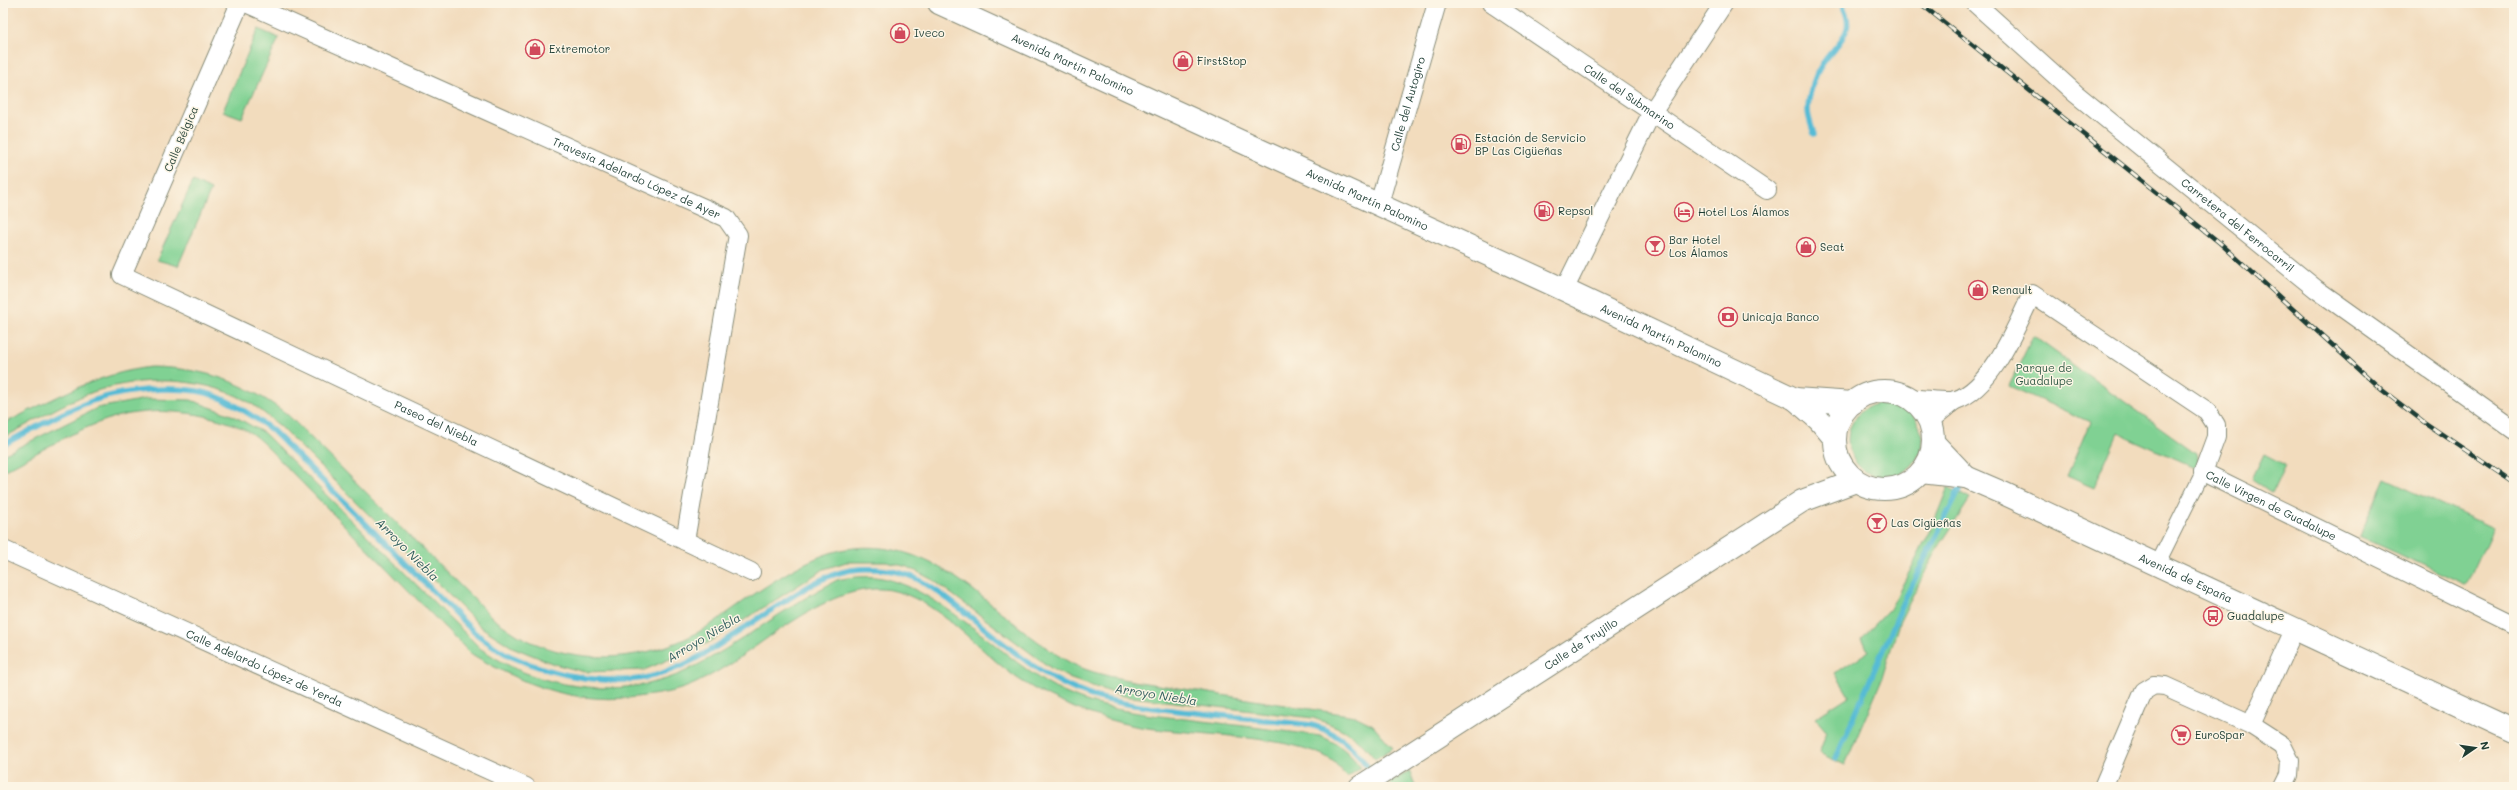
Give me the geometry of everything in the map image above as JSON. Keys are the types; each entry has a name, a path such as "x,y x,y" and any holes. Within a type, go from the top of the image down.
{"main road":[{"name":"Avenida Martín Palomino","path":"939,3 1379,204 1795,399 1819,420 1835,439"},
{"path":"1880,392 1895,393 1909,398 1921,408 1929,421 1933,442 1930,458 1921,472 1902,486 1886,490 1871,487 1856,481 1840,461 1835,439 1841,419 1853,403 1866,395 1880,392"},
{"name":"Avenida Martín Palomino","path":"1795,399 1853,403"},
{"name":"Avenida de España","path":"1933,442 1966,477"},
{"path":"1802,501 1840,461"},
{"name":"Avenida de España","path":"1921,472 1966,477 2514,731"},
{"path":"1802,501 1856,481"},
{"name":"Calle de Trujillo","path":"1360,787 1802,501"}],"street":[{"name":"Calle Bélgica","path":"122,275 240,3"},
{"name":"Travesía Adelardo López de Ayer","path":"246,3 726,218 738,235 685,541"},
{"name":"Calle del Autogiro","path":"1379,204 1437,3"},
{"name":"Calle del Submarino","path":"1491,3 1767,190"},
{"path":"1564,290 1652,112 1724,3"},
{"name":"Carretera del Ferrocarril","path":"1975,3 2076,94 2316,289 2514,430"},
{"name":"Paseo del Niebla","path":"122,275 751,572"},
{"name":"Calle Virgen de Guadalupe","path":"1929,421 1955,400 1975,387 1994,367 2032,294 2207,411 2216,425 2216,437 2203,472 2514,625"},
{"path":"1909,398 1955,400"},
{"path":"2157,566 2203,472"},
{"name":"Calle Adelardo López de Yerda","path":"4,550 526,787"},
{"path":"2251,725 2294,630"},
{"path":"2104,787 2144,691 2154,685 2165,686 2251,725 2282,745 2290,762 2289,775 2283,787"}],"green space":[{"path":"258,29 279,38 242,118 223,111"},
{"path":"193,181 211,190 178,266 157,260"},
{"name":"Parque de Guadalupe","path":"2033,336 2196,453 2199,469 2118,433 2094,488 2067,476 2090,422 2009,386"},
{"path":"151,367 189,370 224,379 255,393 287,414 495,620 521,637 545,647 565,653 585,656 606,657 647,652 687,638 705,628 777,579 810,561 846,549 880,548 911,555 940,568 966,585 1044,646 1071,663 1086,669 1133,681 1355,716 1373,725 1393,748 1375,759 1361,743 1348,733 1313,718 1123,696 1071,679 1052,669 933,580 908,567 886,562 846,562 824,569 708,643 644,670 585,672 554,664 512,647 481,627 279,425 249,402 227,392 209,386 170,381 130,383 93,392 70,402 3,438 3,424 57,397 112,375"},
{"path":"146,399 191,400 234,416 264,433 481,649 508,665 554,682 599,688 622,687 666,679 686,671 725,650 799,602 837,580 856,577 876,577 897,582 942,605 1027,670 1063,692 1099,705 1137,713 1320,736 1343,749 1361,768 1347,777 1334,762 1318,753 1295,746 1239,737 1135,726 1106,719 1077,709 1049,697 1023,682 1006,670 953,624 934,610 915,598 895,591 874,589 846,594 833,599 796,619 716,672 684,688 670,692 620,698 575,696 553,691 512,675 470,653 265,445 246,430 231,424 215,418 180,412 145,412 128,414 112,418 84,429 56,442 3,471 3,455 97,408"},
{"path":"1885,403 1899,406 1911,414 1919,426 1922,440 1919,454 1911,466 1899,474 1885,477 1871,474 1859,466 1851,454 1848,440 1851,426 1859,414 1871,406"},
{"path":"2264,454 2285,465 2272,493 2252,479"},
{"path":"2385,479 2493,528 2467,585 2359,536"},
{"path":"1948,487 1970,499 1936,551 1899,623 1881,681 1845,765 1819,753 1827,732 1815,718 1849,696 1835,673 1869,651 1861,639 1890,609 1930,532"},
{"path":"1409,771 1416,787 1393,787 1390,783"}],"waterway":[{"path":"1814,134 1808,113 1810,93 1818,71 1847,30 1848,22 1846,13 1841,3"},
{"name":"Arroyo Niebla","path":"3,445 69,410 92,401 122,393 168,389 207,393 236,406 272,430 475,633 506,654 527,663 566,675 587,678 628,680 648,677 666,672 694,660 721,644 803,589 825,578 860,569 886,570 911,576 926,584 966,613 1024,659 1066,685 1089,695 1139,706 1312,725 1335,735 1353,749 1381,787"},
{"path":"1836,758 1906,597 1960,488"}],"railway":[{"path":"1920,3 2220,243 2382,390 2424,422 2514,483"}],"place":[{"name":"Iveco","path":"900,33"},
{"name":"Extremotor","path":"535,49"},
{"name":"FirstStop","path":"1183,61"},
{"name":"Estación de Servicio BP Las Cigüeñas","path":"1461,144"},
{"name":"Repsol","path":"1544,211"},
{"name":"Hotel Los Álamos","path":"1684,212"},
{"name":"Bar Hotel Los Álamos","path":"1655,246"},
{"name":"Seat","path":"1806,247"},
{"name":"Renault","path":"1978,290"},
{"name":"Unicaja Banco","path":"1728,317"},
{"name":"Las Cigüeñas","path":"1877,523"},
{"name":"Guadalupe","path":"2213,616"},
{"name":"EuroSpar","path":"2181,735"}]}
